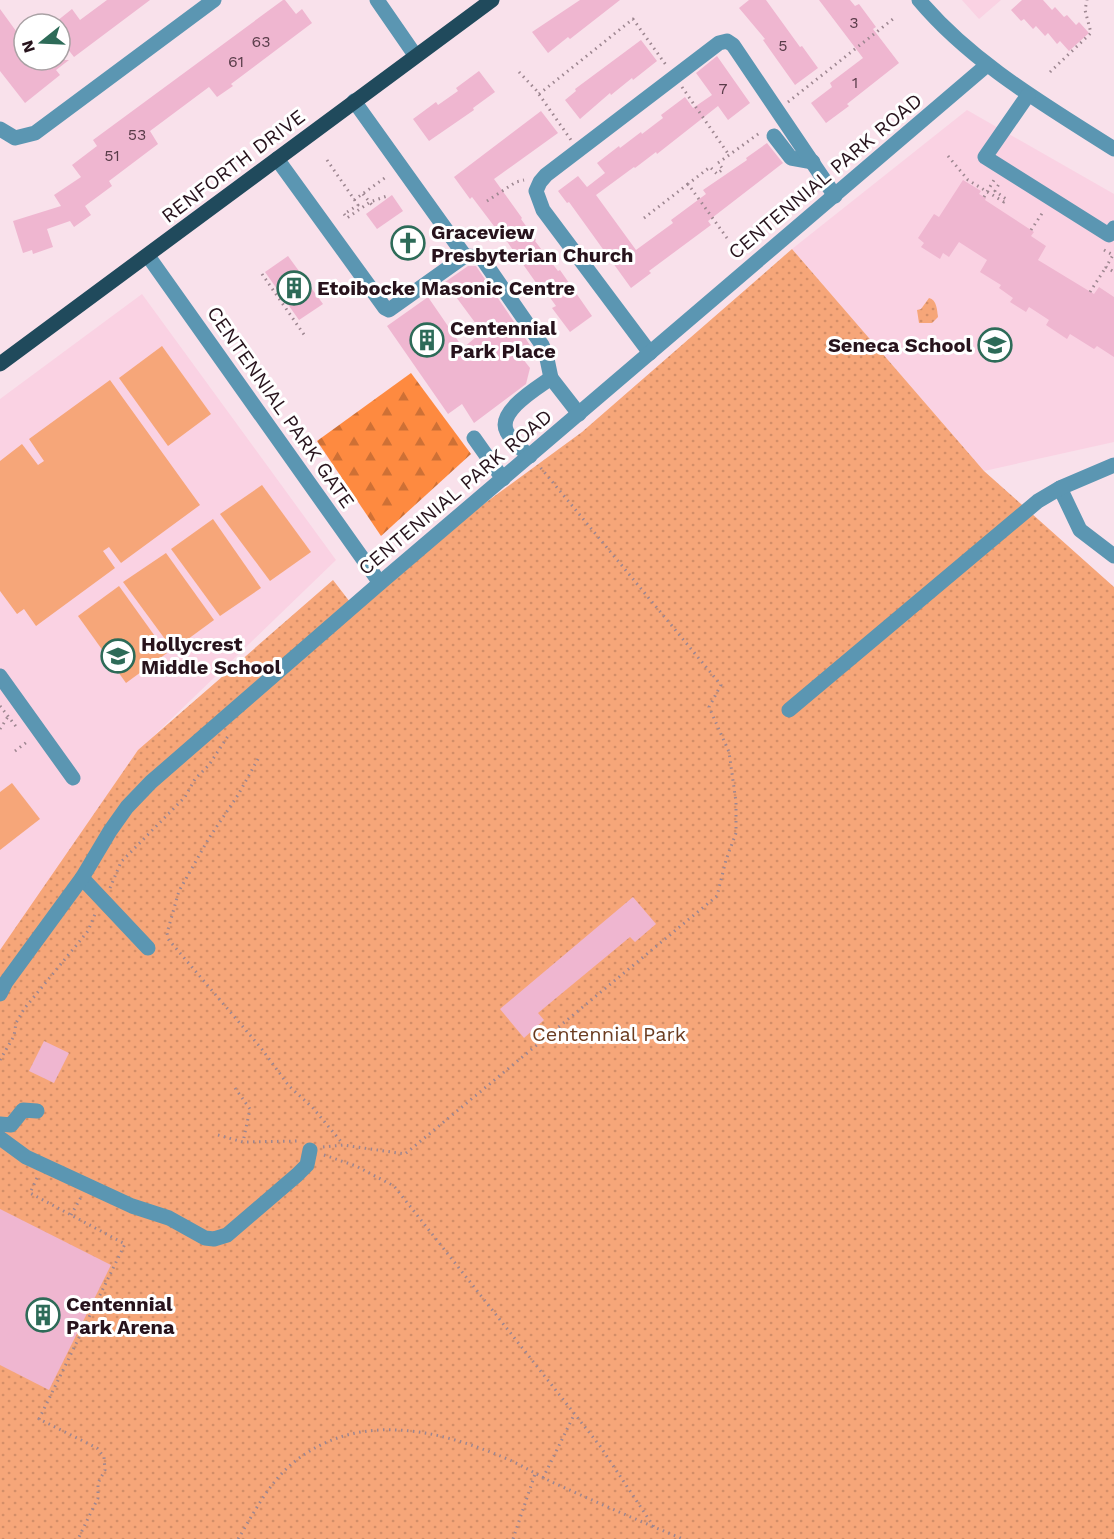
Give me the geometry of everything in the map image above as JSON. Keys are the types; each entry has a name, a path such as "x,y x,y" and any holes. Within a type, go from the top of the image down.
{"main road":[{"name":"RENFORTH DRIVE","path":"0,364 492,0"}],"street":[{"path":"0,129 15,138 35,133 214,0"},
{"path":"377,0 416,56"},
{"path":"919,0 934,18 987,65 1028,95 1114,149"},
{"path":"650,353 543,210 536,191 546,175 719,43 727,41 733,45 835,196"},
{"name":"CENTENNIAL PARK ROAD","path":"0,994 6,982 82,878 127,807 151,782 503,479 535,461 579,414 987,65"},
{"path":"1028,95 985,158 1047,205 1109,235 1114,228"},
{"path":"354,101 465,256"},
{"path":"774,136 791,158 813,162"},
{"path":"277,159 385,308 389,310 465,256 481,257 542,345 551,378 579,414"},
{"name":"CENTENNIAL PARK GATE","path":"148,256 380,583"},
{"path":"535,461 507,432 505,424 509,411 551,378"},
{"path":"474,438 503,479"},
{"path":"789,710 1038,501 1060,488 1114,465"},
{"path":"1060,488 1080,530 1114,556"},
{"path":"0,676 73,778"},
{"path":"82,878 148,948"},
{"path":"18,1150 6,1124 23,1110 37,1111"},
{"path":"0,1138 26,1157 132,1206 169,1218 205,1238 214,1239 227,1234 307,1165 308,1145"}],"path":[{"path":"1050,72 1091,33 1085,10 1087,0"},
{"path":"539,94 633,19 729,155"},
{"path":"644,218 710,167 717,174 723,169 718,163 893,19"},
{"path":"519,72 539,94 579,151"},
{"path":"948,156 968,180 1004,202 1006,199 995,191 999,183"},
{"path":"327,160 358,205 344,214 346,218 387,196"},
{"path":"487,201 516,182 546,175"},
{"path":"354,200 386,177"},
{"path":"984,197 993,180 1008,189"},
{"path":"688,184 728,238"},
{"path":"363,194 371,203"},
{"path":"1034,206 1047,205"},
{"path":"1031,230 1047,205"},
{"path":"1090,292 1113,255 1103,249"},
{"path":"1106,267 1114,272"},
{"path":"261,273 306,336"},
{"path":"218,1135 243,1142 336,1144 405,1155 717,896 736,833 729,753 709,707 721,685 535,461"},
{"path":"0,706 28,742 15,751"},
{"path":"0,1060 14,1036 16,1023 24,1009 88,930 121,862 185,797 195,779 209,765 230,733"},
{"path":"258,759 179,891 166,933 168,939 261,1048 289,1086 313,1108 343,1144"},
{"path":"235,1088 250,1109 243,1142"},
{"path":"308,1145 394,1186 600,1446 654,1527"},
{"path":"44,1165 30,1193 124,1244 39,1419 97,1448 104,1457 105,1470 98,1484 98,1498 78,1539"},
{"path":"71,1215 87,1185"},
{"path":"543,1478 574,1414"},
{"path":"238,1539 270,1489 292,1464 319,1446 335,1439 362,1432 396,1429 425,1432 506,1458 543,1478 683,1539"},
{"path":"513,1539 535,1474"}],"shaded area":[{"path":"962,0 1001,0 979,19"},
{"name":"Seneca School","path":"967,110 1114,194 1114,442 984,471 792,249"},
{"name":"Hollycrest Middle School","path":"142,294 336,560 136,753 0,952 0,399"}],"green space":[{"name":"Centennial Park","path":"792,249 984,471 1114,587 1114,1539 0,1539 0,950 138,750 333,580 350,602 582,432"},
{"path":"929,298 935,303 938,317 932,323 919,323 917,310 921,309"},
{"path":"162,346 211,414 168,446 119,378"},
{"path":"411,373 471,454 381,536 317,441"},
{"path":"110,380 200,505 121,563 109,547 103,551 115,568 36,626 24,609 17,614 0,591 0,461 22,444 38,465 44,461 29,439"},
{"path":"262,485 311,552 270,581 220,514"},
{"path":"213,519 261,588 220,616 171,549"},
{"path":"166,553 214,620 173,650 123,582"},
{"path":"119,586 167,653 126,683 78,616"},
{"path":"12,783 40,819 0,850 0,792"}],"building":[{"path":"107,0 150,0 74,57 72,54 72,12 68,12 72,9 80,20"},
{"path":"283,0 296,14 302,9 312,23 217,97 209,87 150,131 158,144 109,181 112,186 85,206 91,215 74,227 70,221 47,229 53,247 33,254 32,250 23,253 13,221 61,206 54,195 81,177 72,165 97,146 93,140"},
{"path":"580,0 620,0 548,53 532,32"},
{"path":"749,0 766,0 818,68 795,85 763,40 765,39 739,8"},
{"path":"819,0 850,0 855,6 859,4 876,27 873,29 899,63 826,123 811,103 832,87 830,83 863,58"},
{"path":"1022,0 1043,0 1052,10 1055,7 1064,17 1067,15 1076,25 1079,22 1089,33 1069,51 1060,41 1057,44 1048,33 1045,36 1036,26 1033,29 1024,19 1021,21 1011,10"},
{"path":"0,9 12,26 12,72 58,72 60,75 25,103 0,71"},
{"path":"641,40 657,61 611,95 610,93 580,119 565,100 576,91 575,89"},
{"path":"717,56 750,103 728,120 718,106 657,154 656,152 596,195 636,250 673,223 671,220 706,194 703,190 747,160 746,158 767,143 783,163 708,221 711,225 649,271 651,273 631,288 569,202 567,203 558,191 578,176 587,187 605,173 597,163 619,146 620,148 641,132 642,134 663,118 661,115 685,97 693,108 712,95 696,73"},
{"path":"479,71 495,92 473,108 474,110 429,141 413,119 436,102 438,105 458,91 456,88"},
{"path":"541,111 558,133 494,179 522,218 535,241 558,271 560,270 592,316 570,332 552,308 556,306 541,285 539,287 501,233 472,197 470,199 454,177"},
{"path":"963,180 981,191 979,194 986,198 985,200 1034,232 1031,236 1046,246 1038,260 1094,294 1099,287 1114,297 1114,357 1097,346 1094,349 1070,334 1067,339 1046,325 1049,320 1029,307 1026,312 1010,302 1013,298 999,288 1001,285 980,272 987,260 959,242 949,257 943,253 940,259 921,247 924,243 918,238 934,214 939,217"},
{"path":"392,195 403,211 377,229 366,214"},
{"name":"Etoibocke Masonic Centre","path":"288,256 323,304 299,320 265,272"},
{"name":"Centennial Park Place","path":"468,266 476,266 534,351 523,359 530,368 526,384 474,423 462,404 448,414 387,326 428,297 463,348 482,332 445,282"},
{"path":"633,897 656,924 635,942 630,937 538,1013 544,1020 524,1038 500,1009"},
{"path":"44,1041 69,1053 54,1083 29,1071"},
{"name":"Centennial Park Arena","path":"0,1209 111,1265 49,1390 0,1365"}],"place":[{"name":"Graceview Presbyterian Church","path":"408,243"},
{"name":"Etoibocke Masonic Centre","path":"294,288"},
{"name":"Centennial Park Place","path":"427,340"},
{"name":"Seneca School","path":"995,345"},
{"name":"Hollycrest Middle School","path":"118,656"},
{"name":"Centennial Park Arena","path":"43,1315"}]}
